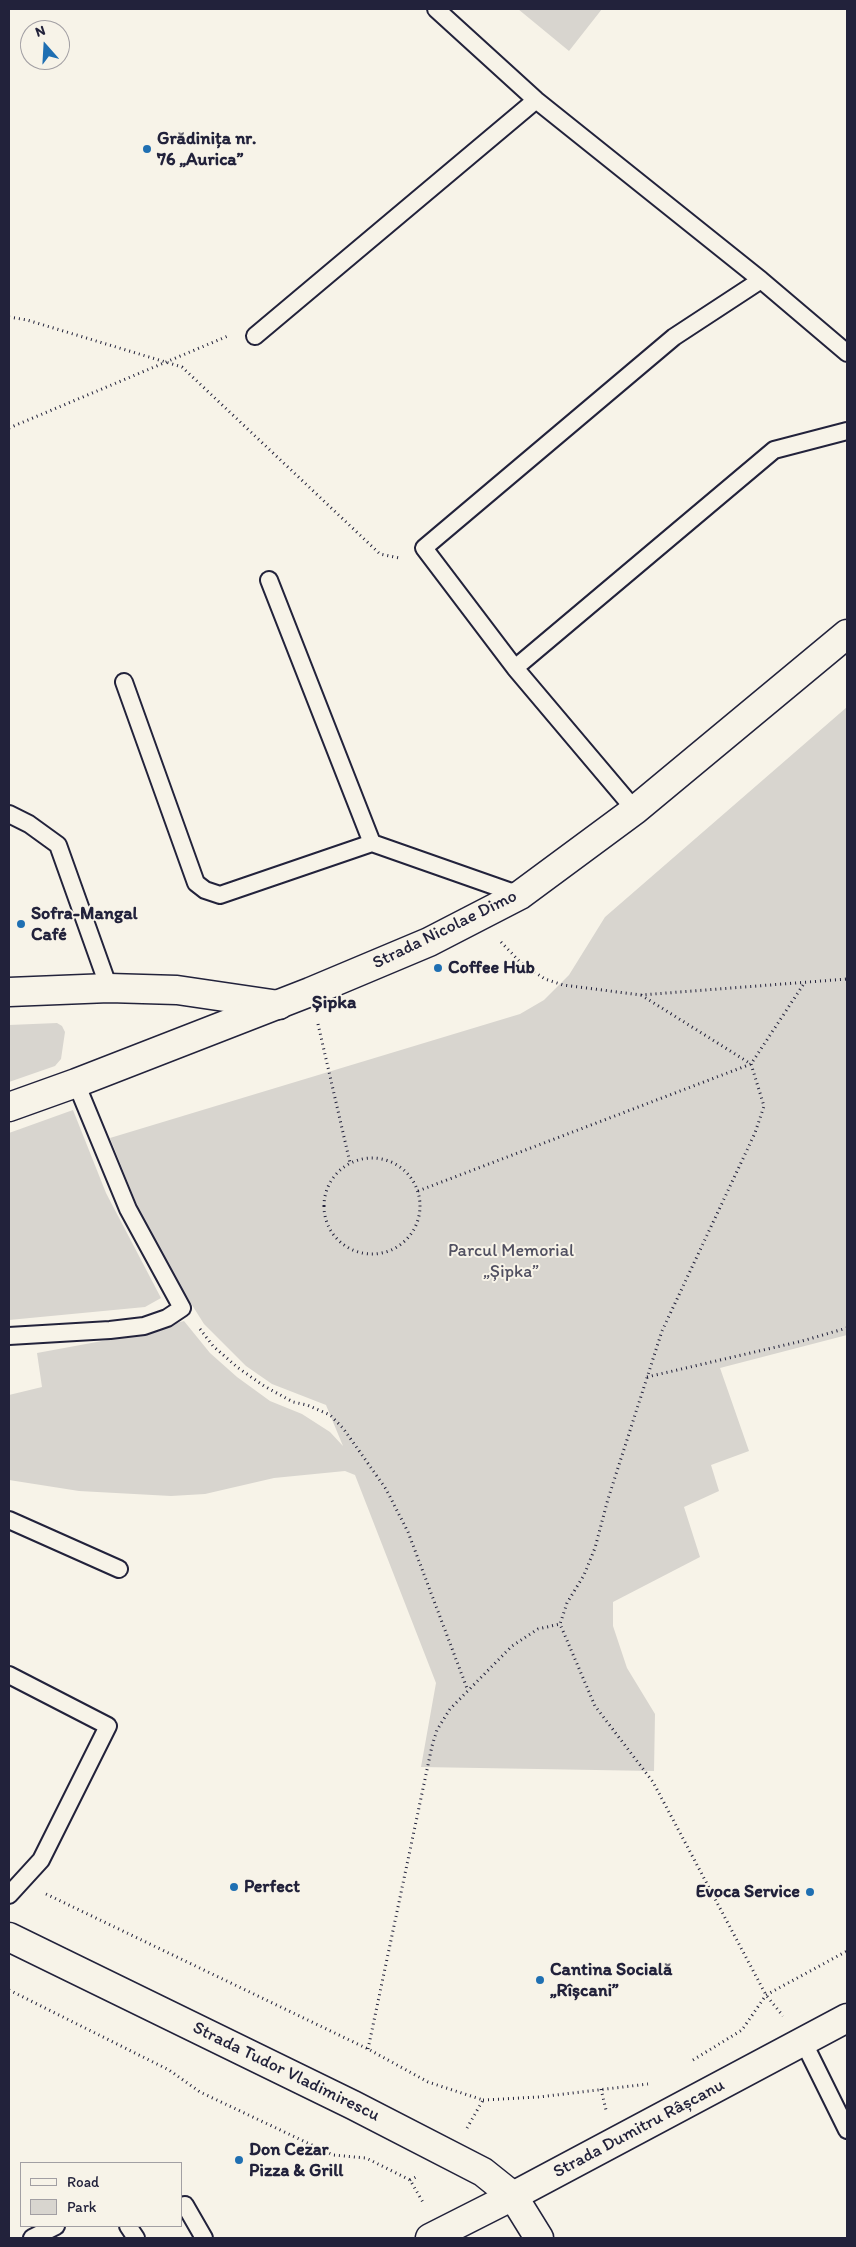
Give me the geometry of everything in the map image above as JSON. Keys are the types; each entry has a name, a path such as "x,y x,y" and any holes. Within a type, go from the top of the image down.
{"main road":[{"name":"Strada Nicolae Dimo","path":"9,1107 76,1084 310,992 429,942 520,895 635,810 847,634"},
{"path":"9,992 109,988 177,990 278,1005"},
{"name":"Strada Tudor Vladimirescu","path":"9,1937 452,2154 483,2172 513,2196 539,2238"},
{"name":"Strada Dumitru Râșcanu","path":"430,2238 513,2196 847,2018"}],"lane":[{"path":"436,9 536,100 761,280 847,353"},
{"path":"255,336 536,100"},
{"path":"635,810 515,668 424,548 674,337 761,280"},
{"path":"515,668 774,450 847,431"},
{"path":"269,580 372,843"},
{"path":"124,682 196,883 205,890 220,895 372,843 427,860 520,895"},
{"path":"9,814 29,824 58,845 109,988"},
{"path":"9,1336 144,1326 167,1318 182,1308 128,1210 76,1084"},
{"path":"9,1520 120,1569"},
{"path":"9,1675 108,1726 42,1860 9,1895"},
{"path":"803,2041 847,2130"},
{"path":"185,2205 204,2238"},
{"path":"32,2238 54,2227"},
{"path":"129,2227 136,2238"}],"path":[{"path":"9,317 27,320 182,367 198,380 380,554 407,561 424,548"},
{"path":"9,428 169,362 220,338 240,332 255,336"},
{"path":"478,918 521,963 545,979 563,985 641,995 847,979"},
{"path":"418,1191 751,1064 805,982"},
{"path":"310,992 350,1163"},
{"path":"641,995 751,1064 764,1106 755,1133 662,1331 608,1499 595,1548 584,1575 567,1603 560,1624 595,1706 652,1782 766,1996"},
{"path":"365,1158 382,1159 398,1165 410,1176 418,1191 420,1208 416,1224 407,1239 394,1248 378,1253 361,1253 346,1246 333,1235 325,1220 323,1203 327,1188 336,1173 350,1163 365,1158"},
{"path":"182,1308 214,1346 237,1367 264,1386 293,1402 307,1405 330,1415 343,1428 386,1489 408,1532 468,1691"},
{"path":"646,1377 802,1341 847,1328"},
{"path":"368,2049 432,1746 437,1730 450,1709 512,1646 538,1629 560,1624"},
{"path":"21,1882 379,2055"},
{"path":"686,2064 742,2030 766,1996 847,1952"},
{"path":"9,1990 169,2070 200,2092 316,2147 333,2155 366,2158 410,2180"},
{"path":"483,2100 539,2097 654,2084"},
{"path":"601,2089 604,2101"}],"green space":[{"path":"518,9 602,9 569,51"},
{"name":"Parcul Memorial „Șipka”","path":"847,707 847,1335 720,1368 749,1451 711,1465 719,1491 684,1507 700,1557 613,1602 613,1626 627,1668 655,1714 654,1771 421,1767 436,1683 355,1475 345,1471 274,1478 205,1494 171,1496 79,1491 9,1480 9,1395 42,1387 37,1353 113,1339 184,1321 210,1353 237,1377 270,1401 302,1414 330,1432 343,1446 326,1405 272,1384 246,1366 204,1324 151,1240 110,1138 520,1014 544,1000 569,975 605,917"},
{"path":"57,1023 62,1026 65,1032 61,1059 55,1066 9,1082 9,1025"},
{"path":"73,1110 106,1193 161,1298 145,1307 9,1320 9,1133"}],"place":[{"name":"Grădinița nr. 76 „Aurica”","path":"147,149"},
{"name":"Sofra-Mangal Café","path":"21,924"},
{"name":"Coffee Hub","path":"438,968"},
{"name":"Perfect","path":"234,1887"},
{"name":"Evoca Service","path":"810,1892"},
{"name":"Cantina Socială „Rîșcani”","path":"540,1980"},
{"name":"Don Cezar Pizza & Grill","path":"239,2160"}],"district":[{"name":"Șipka","path":"334,1003"}]}
